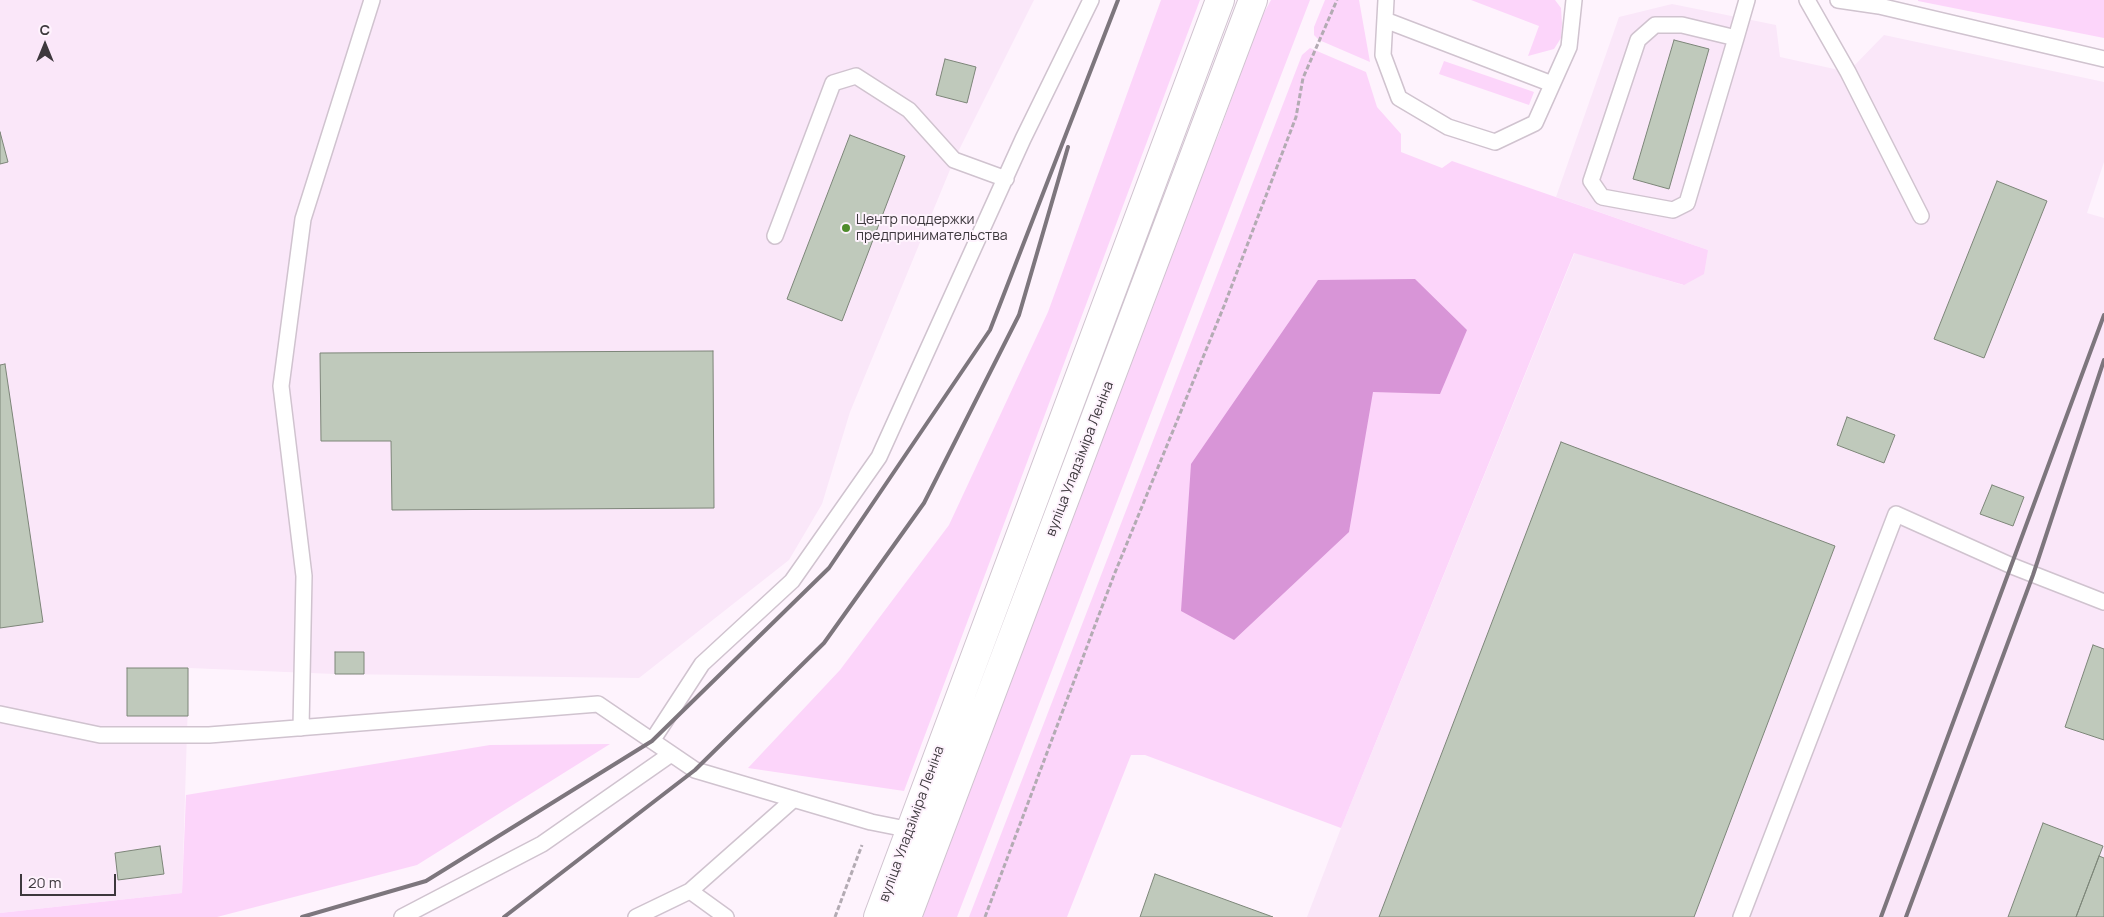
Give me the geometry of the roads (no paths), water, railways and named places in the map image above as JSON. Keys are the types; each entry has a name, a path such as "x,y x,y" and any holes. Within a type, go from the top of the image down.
{"main road":[{"name":"вуліца Уладзіміра Леніна","path":"878,917 909,829 1220,0"},
{"name":"вуліца Уладзіміра Леніна","path":"907,917 1253,0"}],"lane":[{"path":"302,728 304,576 281,386 303,220 372,0"},
{"path":"652,741 702,664 792,581 879,457 1006,178 1091,0"},
{"path":"1386,0 1383,55 1399,98 1448,127 1495,142 1535,123 1569,47 1574,0"},
{"path":"1736,38 1682,25 1655,25 1638,40 1591,181 1602,197 1673,210 1687,203 1736,38 1747,0"},
{"path":"1808,0 1848,72 1921,216"},
{"path":"1838,0 1879,6 2104,59"},
{"path":"1385,20 1552,84"},
{"path":"775,236 833,83 856,76 909,110 954,160 1006,178"},
{"path":"1741,917 1896,514 2019,569 2104,602"},
{"path":"0,714 100,735 208,735 598,704 695,770 871,822 937,836"},
{"path":"402,917 542,844 670,754"},
{"path":"636,917 690,891 794,799"},
{"path":"690,891 726,917"}],"railway":[{"path":"302,917 426,881 652,741 829,568 990,330 1118,0"},
{"path":"504,917 695,770 824,643 924,503 1019,315 1068,147"},
{"path":"1881,917 2104,315"},
{"path":"1906,917 2033,575 2104,360"}],"place":[{"name":"Центр поддержки предпринимательства","path":"846,228"}]}
